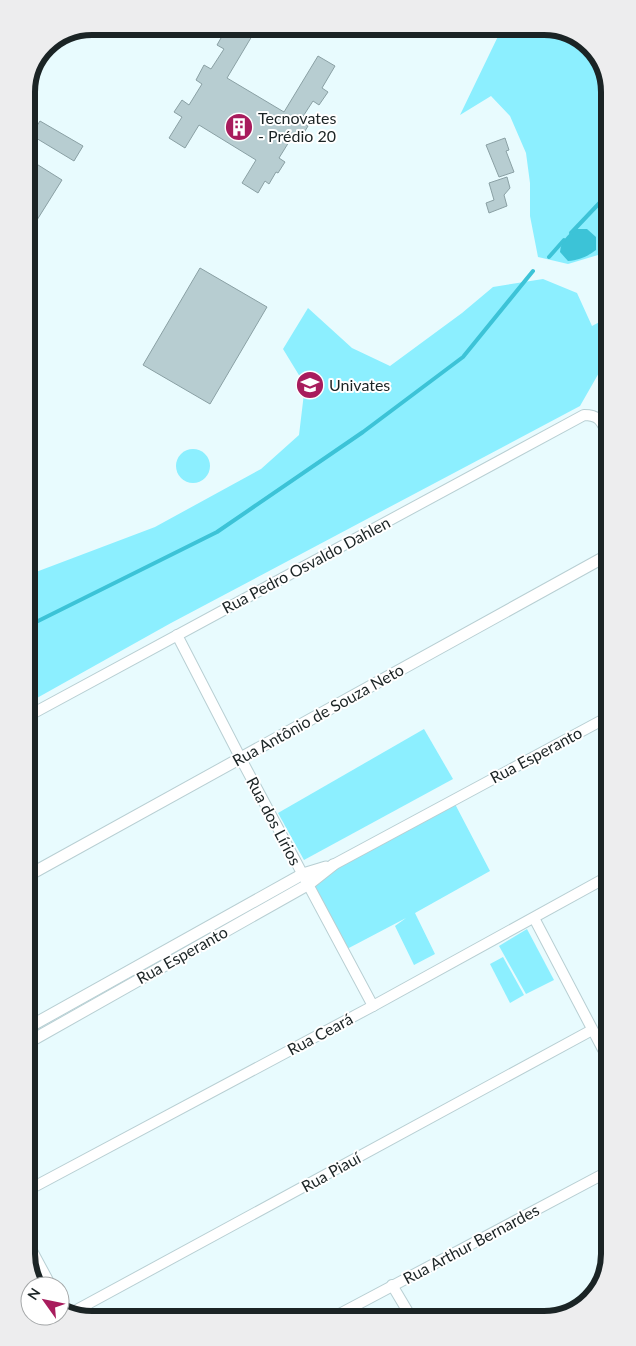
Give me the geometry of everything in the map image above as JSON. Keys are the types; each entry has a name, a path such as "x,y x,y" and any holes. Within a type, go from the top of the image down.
{"street":[{"name":"Rua Pedro Osvaldo Dahlen","path":"35,712 584,415 593,415 601,421"},
{"name":"Rua Antônio de Souza Neto","path":"35,872 601,559"},
{"name":"Rua dos Lírios","path":"177,635 373,1006"},
{"name":"Rua Esperanto","path":"35,1039 332,865 601,721"},
{"name":"Rua Esperanto","path":"35,1024 179,942 306,880"},
{"name":"Rua Ceará","path":"35,1186 373,1006 601,880"},
{"path":"534,918 601,1046"},
{"path":"179,942 184,953"},
{"path":"46,1018 52,1029"},
{"name":"Rua Piauí","path":"78,1309 592,1030"},
{"name":"Rua Arthur Bernardes","path":"345,1311 601,1176"},
{"path":"35,1256 46,1276"},
{"path":"392,1285 407,1311"}],"shaded area":[{"path":"499,35 548,35 559,37 573,43 587,54 598,73 601,84 601,253 568,264 538,257 530,216 530,183 526,153 510,116 491,96 460,115"},
{"path":"576,229 587,229 596,237 596,250 583,258 568,261 560,252 561,248 565,239"},
{"path":"543,279 577,293 592,326 601,321 601,369 580,406 171,623 35,699 35,572 155,527 261,469 299,435 305,385 283,349 308,308 352,348 390,366 462,313 493,287"},
{"path":"193,449 205,454 210,466 205,478 193,483 181,478 176,466 181,454"},
{"path":"424,729 453,779 304,860 278,813"},
{"path":"455,804 490,871 415,913 435,954 414,965 395,926 406,918 347,949 312,882"},
{"path":"527,929 554,980 526,994 499,946"},
{"path":"503,957 524,995 510,1003 490,964"}],"building":[{"path":"223,35 253,35 227,78 284,112 318,56 335,66 322,88 328,92 319,105 313,101 300,121 308,126 299,141 292,137 279,158 285,162 269,184 265,181 258,193 242,183 256,160 199,125 185,148 169,138 182,117 174,112 182,100 189,105 202,84 196,80 204,65 211,69 224,49 217,45"},
{"path":"40,121 83,146 74,161 35,137 35,129"},
{"path":"505,138 509,150 506,151 514,172 499,177 486,145"},
{"path":"35,163 62,180 35,223"},
{"path":"507,177 510,188 504,195 507,206 489,213 486,203 494,200 489,183"},
{"path":"200,268 267,307 210,404 143,365"}],"waterway":[{"path":"571,233 601,201"},
{"path":"549,257 564,240"},
{"path":"35,623 217,532 363,432 463,357 533,271"}],"place":[{"name":"Tecnovates - Prédio 20","path":"239,127"},
{"name":"Univates","path":"310,385"}]}
